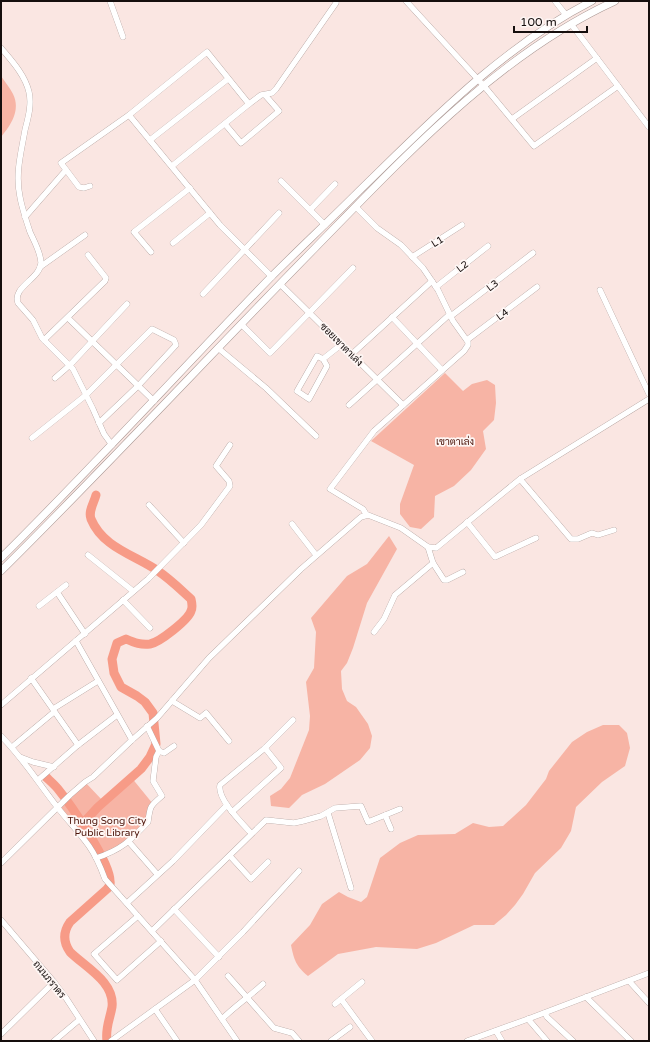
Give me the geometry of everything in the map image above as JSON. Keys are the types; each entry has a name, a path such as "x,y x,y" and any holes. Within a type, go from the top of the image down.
{"main road":[{"path":"1,557 112,445 272,277 420,131 478,79 509,54 566,15 592,1"},
{"path":"1,571 280,284 426,137 484,86 515,62 587,14 615,1"}],"street":[{"path":"110,1 124,37"},
{"path":"406,1 478,79 534,146 618,86"},
{"path":"555,1 566,15"},
{"path":"172,166 261,95 265,95 276,90 336,3"},
{"path":"571,24 649,126"},
{"path":"1,48 18,69 26,83 30,99 30,110 18,172 20,196 25,217 39,254 40,267"},
{"path":"90,186 84,188 79,187 61,163 129,115 207,52 249,104"},
{"path":"512,119 597,58"},
{"path":"150,140 228,79"},
{"path":"225,124 241,143 279,110 265,95"},
{"path":"129,115 210,213 244,250 272,277"},
{"path":"25,217 66,170"},
{"path":"281,181 325,225"},
{"path":"310,210 334,184"},
{"path":"151,252 134,232 190,188"},
{"path":"356,207 376,228 401,245 423,268 467,340 468,345 464,351 371,435 330,489 363,509 366,514 401,528 428,547 436,548 520,479 649,399"},
{"path":"173,243 210,213"},
{"path":"203,294 279,213"},
{"name":"L1","path":"412,257 462,225"},
{"path":"85,235 40,267 37,273 18,294 17,300 37,326 44,340 70,365 77,376 104,434 112,445"},
{"name":"L2","path":"436,287 488,246"},
{"name":"L3","path":"349,405 451,315 533,253"},
{"path":"44,340 106,279 88,255"},
{"path":"241,324 270,353 353,268"},
{"path":"352,354 432,281"},
{"name":"ซอยเขาตาเล่ง","path":"280,284 403,405"},
{"name":"L4","path":"467,340 536,287"},
{"path":"600,290 649,394"},
{"path":"55,378 70,365 127,304"},
{"path":"392,317 442,370"},
{"path":"68,318 154,401"},
{"path":"32,438 86,395 152,329 174,340 176,345 138,386 99,423"},
{"path":"323,359 342,344"},
{"path":"218,348 266,388 316,436"},
{"path":"317,356 323,359 327,366 309,400 297,390 317,356"},
{"path":"1,705 148,579 201,525 230,486 229,480 216,466 230,445"},
{"path":"520,479 571,539 578,539 592,533 598,535 614,530"},
{"path":"149,505 184,543"},
{"path":"1,863 70,795 85,782 94,777 157,718 209,658 316,555 355,521 366,514"},
{"path":"467,522 495,557 536,538"},
{"path":"292,524 316,555"},
{"path":"428,547 444,580 463,572"},
{"path":"88,555 133,591"},
{"path":"374,632 384,619 395,596 434,562"},
{"path":"39,606 66,586"},
{"path":"57,592 85,634"},
{"path":"123,600 150,628"},
{"path":"76,641 132,740"},
{"path":"31,678 78,745"},
{"path":"12,747 54,710 98,681"},
{"path":"172,702 200,718 206,713 229,741"},
{"path":"40,778 78,745 117,715"},
{"path":"251,833 227,805 220,792 220,785 265,748 293,720"},
{"path":"148,726 159,750 164,753 174,746"},
{"path":"1,736 40,778 57,808 98,857 105,879 195,980 237,1041"},
{"path":"232,812 281,768 265,748"},
{"path":"98,857 108,854 129,842 148,822 149,810 162,796 153,781 156,757 159,750"},
{"path":"20,757 52,768"},
{"path":"127,903 173,861 227,805"},
{"path":"152,931 266,820 294,823 309,820 335,808 361,806 368,822 400,809"},
{"path":"328,812 351,888"},
{"path":"385,815 391,829"},
{"path":"129,842 157,874"},
{"path":"230,856 251,879 268,862"},
{"path":"112,1040 195,980 219,957 299,871"},
{"path":"174,909 219,957"},
{"path":"138,916 94,954 117,980 161,941"},
{"name":"ถนนภราดร","path":"1,920 54,982 94,1041"},
{"path":"466,1041 545,1013 649,973"},
{"path":"228,976 274,1028 292,1033 299,1041"},
{"path":"629,981 649,1003"},
{"path":"1,1034 54,982"},
{"path":"336,1004 362,982"},
{"path":"222,1019 263,984"},
{"path":"586,997 631,1041"},
{"path":"341,999 372,1041"},
{"path":"154,1009 177,1041"},
{"path":"545,1013 547,1017 573,1041"},
{"path":"528,1019 547,1041"},
{"path":"54,1041 80,1020"},
{"path":"330,1041 350,1027"},
{"path":"496,1031 502,1041"}],"green space":[{"path":"1,76 13,94 16,106 14,117 1,137"},
{"name":"เขาตาเล่ง","path":"445,373 463,391 472,384 487,380 495,385 496,403 494,420 483,431 486,449 471,470 454,486 435,496 434,517 421,529 410,527 400,514 400,504 414,465 371,441"},
{"path":"389,536 397,549 367,603 353,648 347,663 341,671 342,689 347,701 356,707 368,724 372,736 370,748 360,760 325,784 302,795 289,808 271,806 270,796 281,789 290,778 309,730 310,716 306,682 314,668 316,632 311,618 347,576 367,564"},
{"path":"603,725 619,725 627,733 630,748 625,766 602,782 576,807 571,831 561,848 535,873 515,905 494,925 474,925 436,943 417,949 376,947 338,954 308,976 298,966 291,945 310,925 322,904 339,892 361,902 367,897 380,858 400,843 418,835 455,834 473,823 489,827 503,826 526,805 546,779 549,771 572,742 587,732"},
{"name":"Thung Song City Public Library","path":"131,777 153,804 148,822 129,842 96,858 57,808 85,782 102,800"}],"waterway":[{"path":"83,826 86,820 98,807 141,769 150,757 156,744 153,713 145,702 121,687 114,673 112,659 117,643 126,639 141,644 150,644 155,642 167,635 185,620 192,610 191,599 167,577 149,565 111,544 96,529 90,516 96,495"},
{"path":"45,776 58,789 72,807 97,848 108,872 110,882 109,887 70,922 65,933 65,941 70,952 98,976 109,990 112,998 112,1007 107,1028 107,1041"}]}
